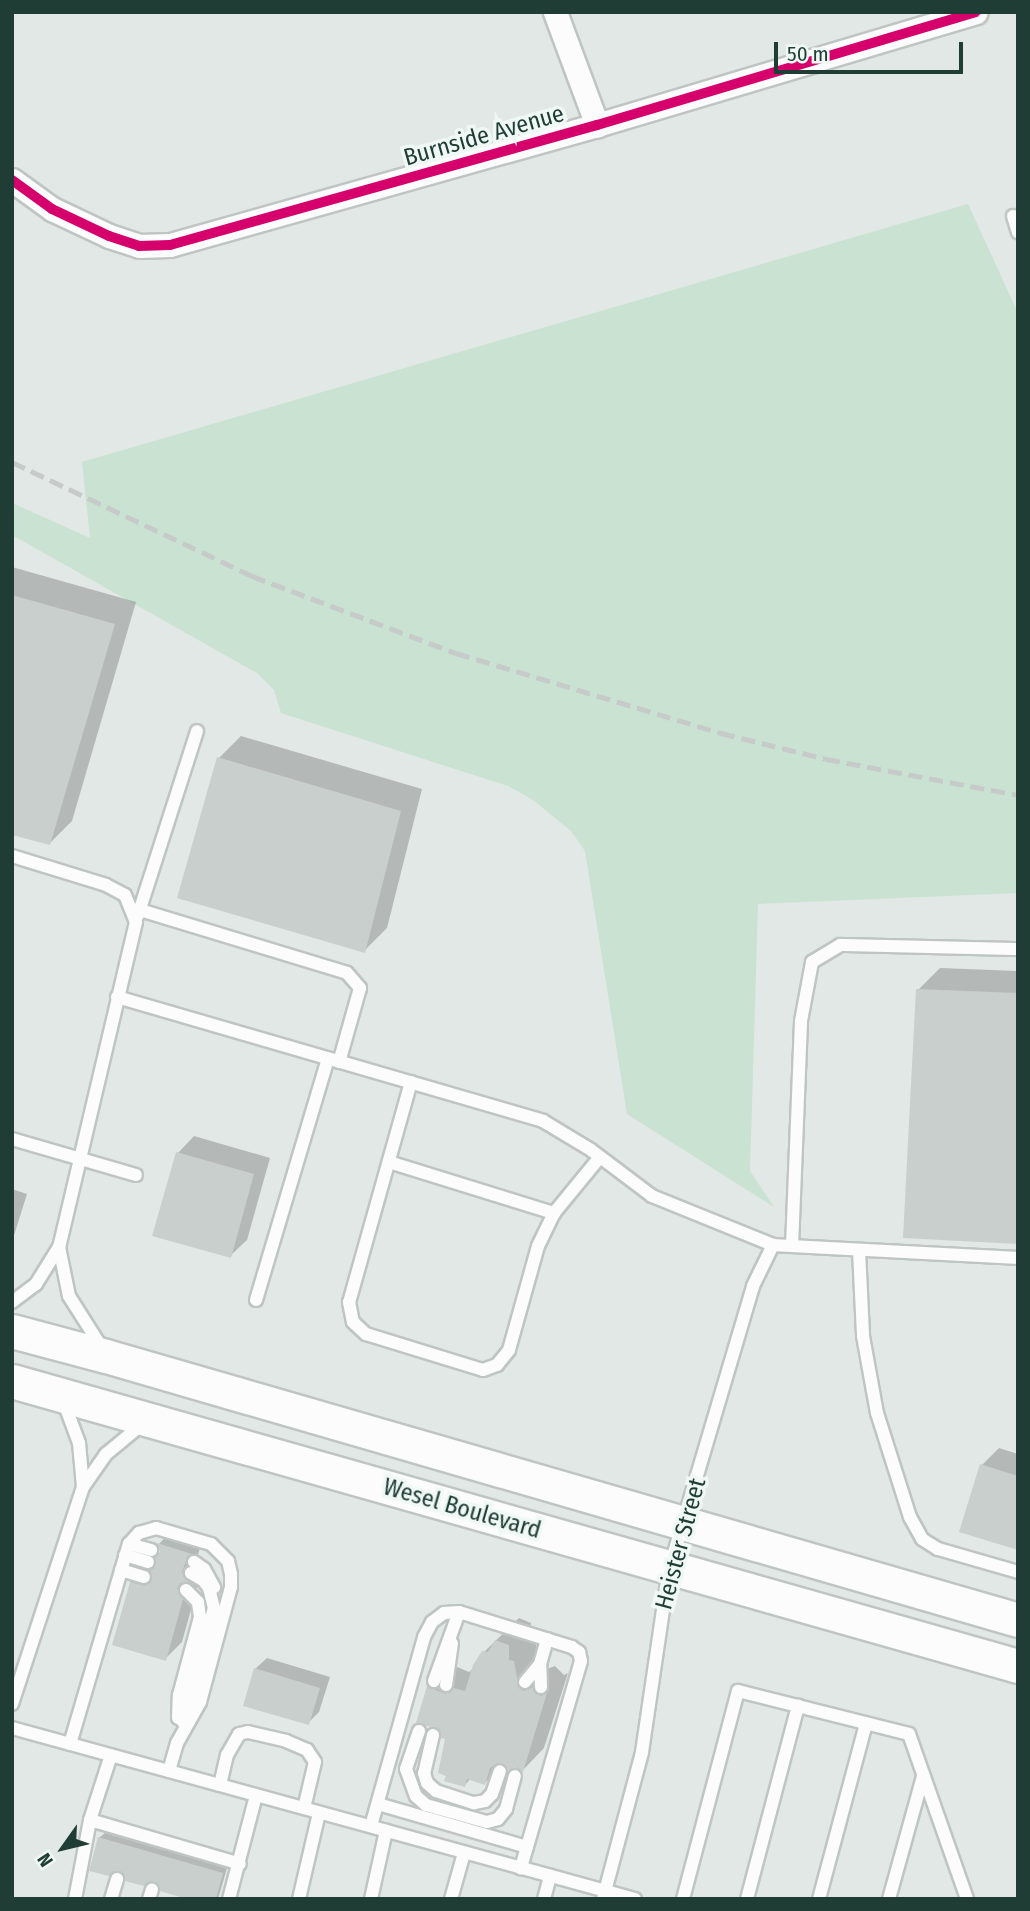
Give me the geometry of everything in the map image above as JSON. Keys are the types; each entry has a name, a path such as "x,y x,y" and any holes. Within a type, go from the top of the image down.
{"main road":[{"name":"Wesel Boulevard","path":"12,1331 1018,1620"},
{"name":"Wesel Boulevard","path":"12,1381 669,1570 1018,1666"}],"street":[{"path":"555,12 597,125"},
{"name":"Burnside Avenue","path":"12,180 52,209 109,236 139,246 170,245 210,236 597,125 966,13"}],"lane":[{"path":"1013,216 1018,232"},
{"path":"12,1302 36,1284 59,1247 138,916 197,731"},
{"path":"12,856 106,885 125,895 138,916 347,973 360,988 333,1060 256,1300"},
{"path":"792,1246 801,1021 812,962 840,945 1018,949"},
{"path":"117,997 544,1121 600,1157 652,1196 773,1245 1018,1258"},
{"path":"411,1083 349,1302 353,1322 366,1334 483,1370 498,1365 509,1350 538,1246 554,1213 600,1157"},
{"path":"12,1139 136,1175"},
{"path":"389,1162 554,1213"},
{"name":"Heister Street","path":"604,1894 642,1752 669,1570 753,1286 773,1245"},
{"path":"59,1247 69,1296 106,1356"},
{"path":"859,1250 863,1336 877,1413 910,1517 922,1539 938,1549 1018,1572"},
{"path":"61,1395 79,1443 83,1487"},
{"path":"12,1703 83,1487 106,1454 150,1419"},
{"path":"70,1744 127,1549 139,1533 156,1528 211,1544 228,1561 231,1574 232,1587 200,1702 177,1742"},
{"path":"127,1549 150,1556"},
{"path":"169,1771 214,1608 209,1588 192,1568"},
{"path":"121,1570 144,1577"},
{"path":"177,1742 179,1695 200,1617 198,1602 186,1590"},
{"path":"440,1683 459,1612"},
{"path":"371,1826 424,1637 432,1622 444,1613 459,1612 572,1647 579,1652 581,1661 520,1868"},
{"path":"541,1687 540,1664 547,1639"},
{"path":"525,1682 540,1664"},
{"path":"683,1899 738,1691 909,1734 965,1897"},
{"path":"747,1899 798,1706"},
{"path":"819,1899 866,1723"},
{"path":"12,1728 550,1876 604,1894 635,1899"},
{"path":"419,1731 406,1769 416,1797 426,1805 487,1822 498,1819 506,1809 515,1776"},
{"path":"220,1785 235,1737 247,1732 286,1741 307,1750 315,1762 304,1808"},
{"path":"433,1735 424,1773 436,1791 474,1803 485,1801 492,1794 500,1771"},
{"path":"75,1899 90,1820 111,1755"},
{"path":"890,1899 923,1776"},
{"path":"229,1899 256,1795"},
{"path":"378,1804 527,1847"},
{"path":"299,1899 319,1813"},
{"path":"90,1820 164,1842 200,1859 240,1864"},
{"path":"125,1845 128,1831"},
{"path":"371,1899 386,1831"},
{"path":"160,1855 164,1842"},
{"path":"452,1899 464,1853"},
{"path":"544,1899 550,1876"},
{"path":"111,1899 117,1879"}],"green space":[{"path":"968,204 1018,313 1018,893 758,904 750,1171 774,1207 627,1114 585,851 571,831 533,800 508,786 281,713 274,690 257,673 12,535 12,503 90,538 82,462"}],"building":[{"path":"12,595 115,624 50,845 12,835"},
{"path":"217,757 401,811 365,953 177,898"},
{"path":"916,989 1018,993 1018,1244 903,1238"},
{"path":"176,1152 254,1174 231,1258 152,1236"},
{"path":"980,1464 1018,1476 1018,1550 959,1532"},
{"path":"157,1543 192,1554 187,1558 182,1572 188,1582 180,1583 177,1588 183,1599 166,1661 112,1645 130,1582 145,1586 152,1580 150,1571 156,1565 155,1557 160,1552"},
{"path":"495,1640 509,1645 509,1660 514,1661 519,1688 524,1691 532,1687 541,1696 547,1693 523,1772 517,1767 509,1770 506,1765 498,1763 490,1768 485,1785 467,1779 465,1787 444,1781 446,1776 438,1773 445,1739 441,1738 439,1729 416,1723 427,1686 445,1694 454,1688 465,1691 473,1665 482,1651 488,1652"},
{"path":"254,1668 320,1688 309,1725 243,1706"},
{"path":"98,1837 223,1873 216,1899 187,1899 160,1891 159,1884 154,1881 144,1886 125,1881 124,1874 119,1871 109,1876 89,1871"}],"railway":[{"path":"12,462 252,576 456,653 721,733 826,759 1018,795"}],"cycle path":[{"path":"12,180 52,209 109,236 139,246 170,245 597,125 975,12"}]}
